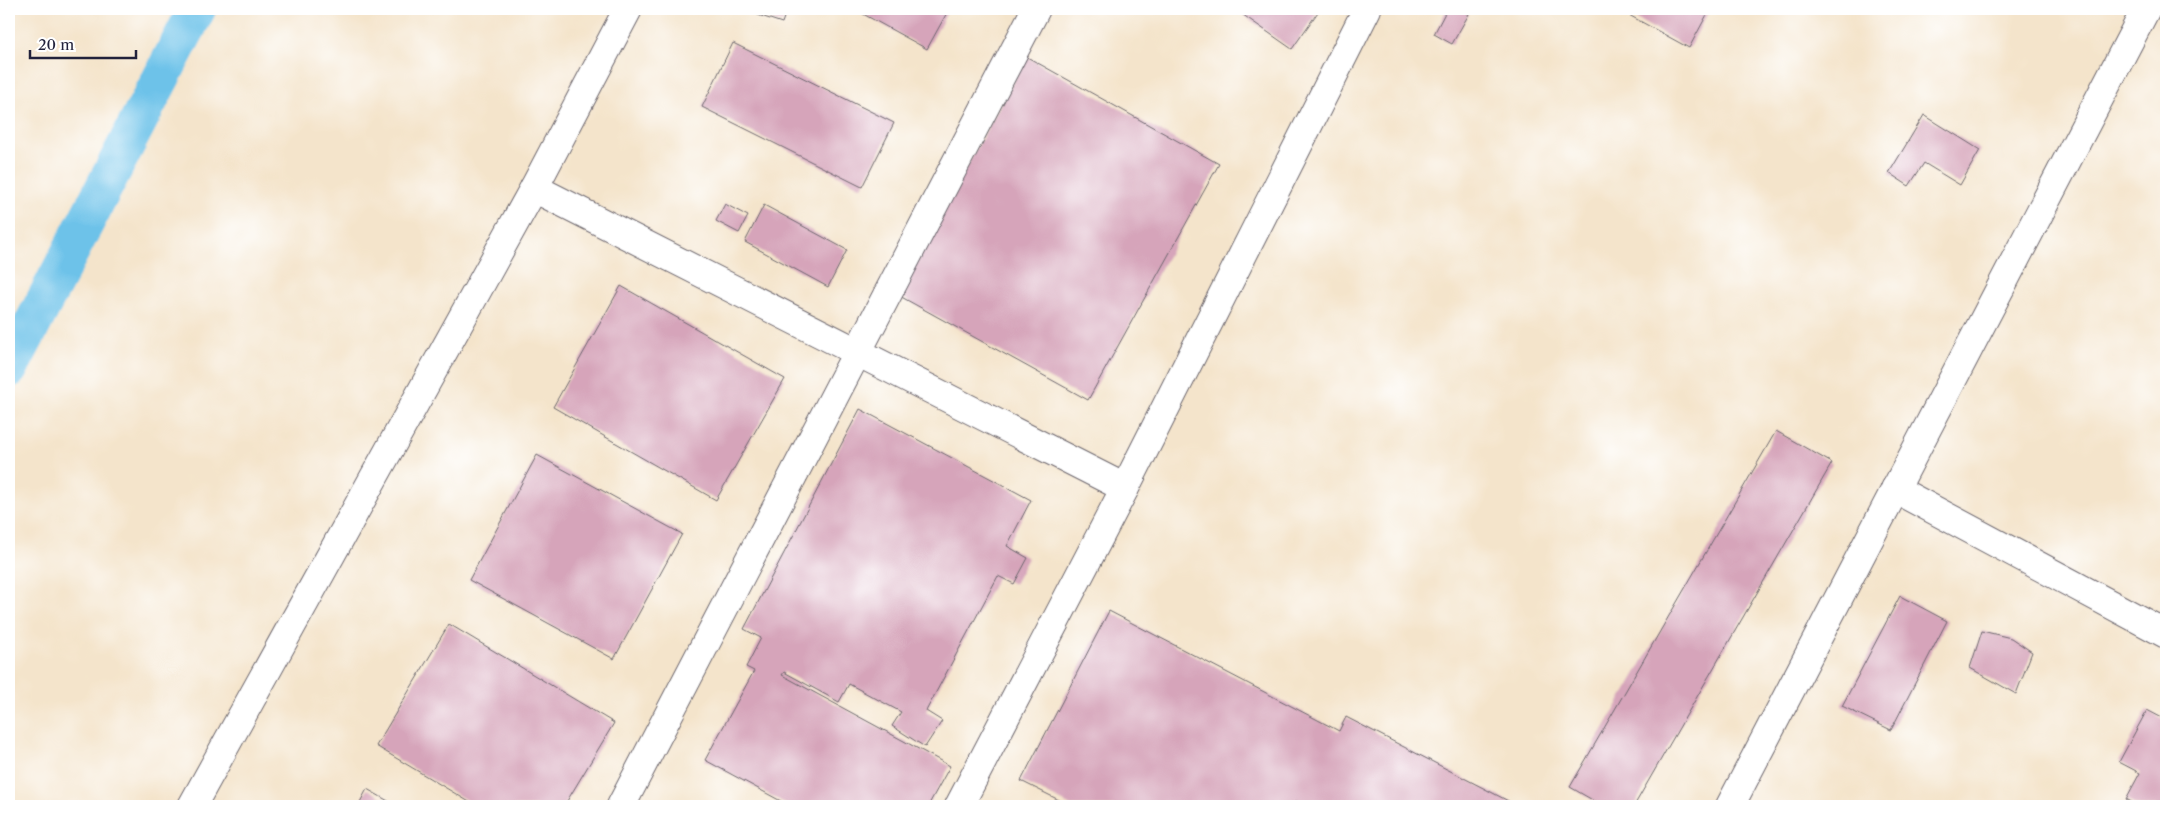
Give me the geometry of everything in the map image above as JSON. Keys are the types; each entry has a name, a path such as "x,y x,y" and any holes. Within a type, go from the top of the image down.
{"street":[{"path":"192,806 534,188 628,9"},
{"path":"621,806 1036,9"},
{"path":"959,806 1125,488 1367,9"},
{"path":"1730,806 2146,9"},
{"path":"534,188 1125,488"},
{"path":"1895,489 2166,634"}],"building":[{"path":"749,9 787,9 782,23 749,12"},
{"path":"854,9 949,9 927,49"},
{"path":"1241,9 1320,9 1292,49 1239,12"},
{"path":"1447,9 1460,9 1469,14 1452,44 1434,34"},
{"path":"1618,9 1710,9 1689,48"},
{"path":"733,43 894,123 862,187 702,107"},
{"path":"1027,57 1219,164 1088,400 896,294"},
{"path":"1924,115 1980,150 1960,185 1924,163 1909,186 1889,173"},
{"path":"725,204 748,216 739,233 716,221"},
{"path":"764,205 847,250 828,287 745,242"},
{"path":"621,286 785,379 716,500 553,407"},
{"path":"860,409 1031,500 1007,546 1028,558 1014,584 998,576 926,711 942,721 925,747 892,726 901,712 849,684 839,702 784,672 782,675 950,766 928,806 790,806 705,760 754,671 746,667 761,638 744,629"},
{"path":"1776,431 1832,463 1634,806 1603,806 1570,787"},
{"path":"537,455 682,534 614,659 469,580"},
{"path":"1900,596 1947,621 1891,730 1842,706"},
{"path":"1109,611 1339,731 1346,717 1518,806 1304,806 1295,802 1293,806 1071,806 1021,781"},
{"path":"449,624 614,723 564,806 476,806 376,746"},
{"path":"1982,631 2011,638 2032,652 2016,694 1970,668"},
{"path":"2147,710 2166,720 2166,806 2139,806 2126,799 2140,773 2119,762"},
{"path":"367,789 397,806 358,806"}],"waterway":[{"path":"9,369 197,9"}]}
